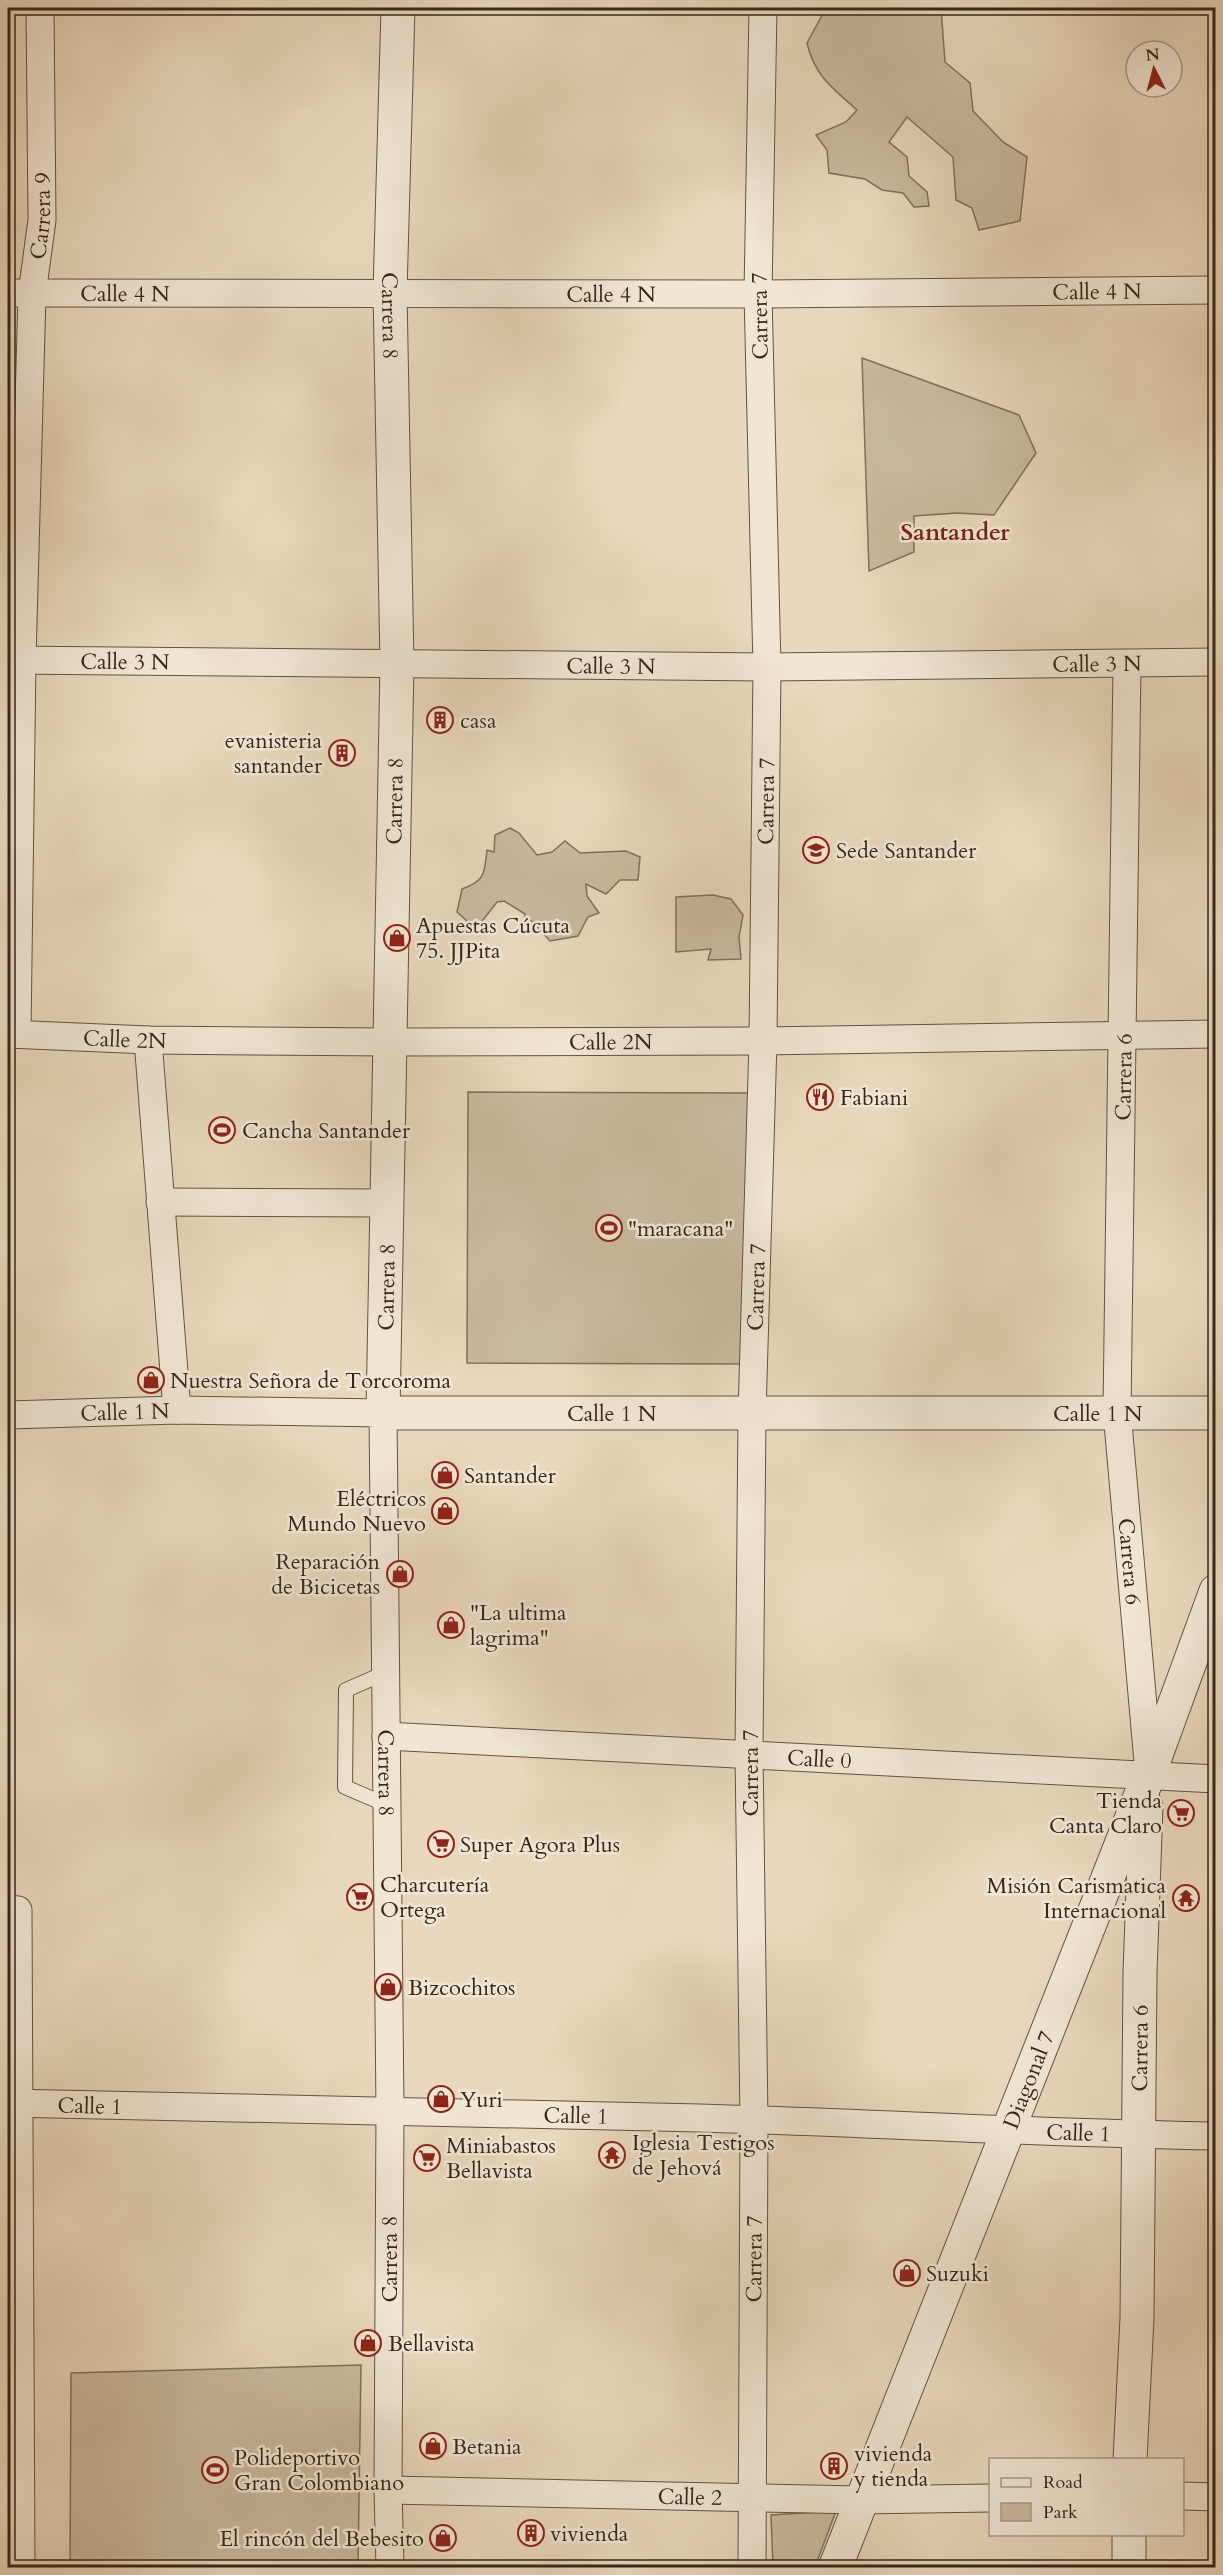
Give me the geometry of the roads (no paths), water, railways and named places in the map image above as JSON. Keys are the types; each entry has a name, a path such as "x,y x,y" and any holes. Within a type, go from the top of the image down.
{"street":[{"name":"Carrera 9","path":"12,1034 20,293 42,220 40,8"},
{"name":"Carrera 8","path":"390,2568 388,2490 390,2109 383,1413 397,664 390,292 398,8"},
{"name":"Carrera 7","path":"752,2568 750,2498 754,2120 749,1754 752,1414 763,1041 767,667 758,294 763,8"},
{"name":"Calle 4 N","path":"20,293 758,294 1215,290"},
{"name":"Calle 3 N","path":"15,660 767,667 1215,662"},
{"name":"Carrera 6","path":"1127,664 1124,1033 1117,1412 1149,1774 1140,1937 1137,2318 1130,2458"},
{"name":"Calle 2N","path":"12,1034 148,1040 390,1042 763,1041 1124,1033 1215,1034"},
{"path":"148,1040 177,1410"},
{"path":"160,1202 387,1203"},
{"name":"Calle 1 N","path":"8,1415 177,1410 383,1413 1215,1413"},
{"name":"Diagonal 7","path":"835,2568 1149,1774 1215,1591"},
{"name":"Calle 0","path":"386,1736 1215,1779"},
{"path":"8,1910 18,1910 12,2104 14,2477 21,2568"},
{"name":"Calle 1","path":"12,2104 390,2109 754,2120 1008,2132 1215,2136"},
{"name":"Calle 2","path":"388,2490 860,2500 989,2498"},
{"path":"1184,2496 1215,2497"},
{"path":"1129,2536 1129,2568"}],"lane":[{"path":"385,1673 346,1690 345,1787 387,1805"}],"place":[{"name":"casa","path":"440,720"},
{"name":"evanisteria santander","path":"342,753"},
{"name":"Sede Santander","path":"816,850"},
{"name":"Apuestas Cúcuta 75. JJPita","path":"397,938"},
{"name":"Fabiani","path":"820,1097"},
{"name":"Cancha Santander","path":"222,1130"},
{"name":"\"maracana\"","path":"609,1228"},
{"name":"Nuestra Señora de Torcoroma","path":"151,1380"},
{"name":"Santander","path":"445,1475"},
{"name":"Eléctricos Mundo Nuevo","path":"445,1511"},
{"name":"Reparación de Bicicetas","path":"400,1574"},
{"name":"\"La ultima lagrima\"","path":"451,1625"},
{"name":"Tienda Canta Claro","path":"1181,1813"},
{"name":"Super Agora Plus","path":"441,1844"},
{"name":"Charcutería Ortega","path":"360,1897"},
{"name":"Misión Carismatica Internacional","path":"1186,1898"},
{"name":"Bizcochitos","path":"388,1987"},
{"name":"Yuri","path":"441,2099"},
{"name":"Iglesia Testigos de Jehová","path":"612,2155"},
{"name":"Miniabastos Bellavista","path":"427,2158"},
{"name":"Suzuki","path":"907,2273"},
{"name":"Bellavista","path":"368,2343"},
{"name":"Betania","path":"433,2446"},
{"name":"vivienda y tienda","path":"834,2466"},
{"name":"Polideportivo Gran Colombiano","path":"215,2470"},
{"name":"vivienda","path":"531,2533"},
{"name":"El rincón del Bebesito","path":"443,2538"}],"district":[{"name":"Santander","path":"955,532"}]}
